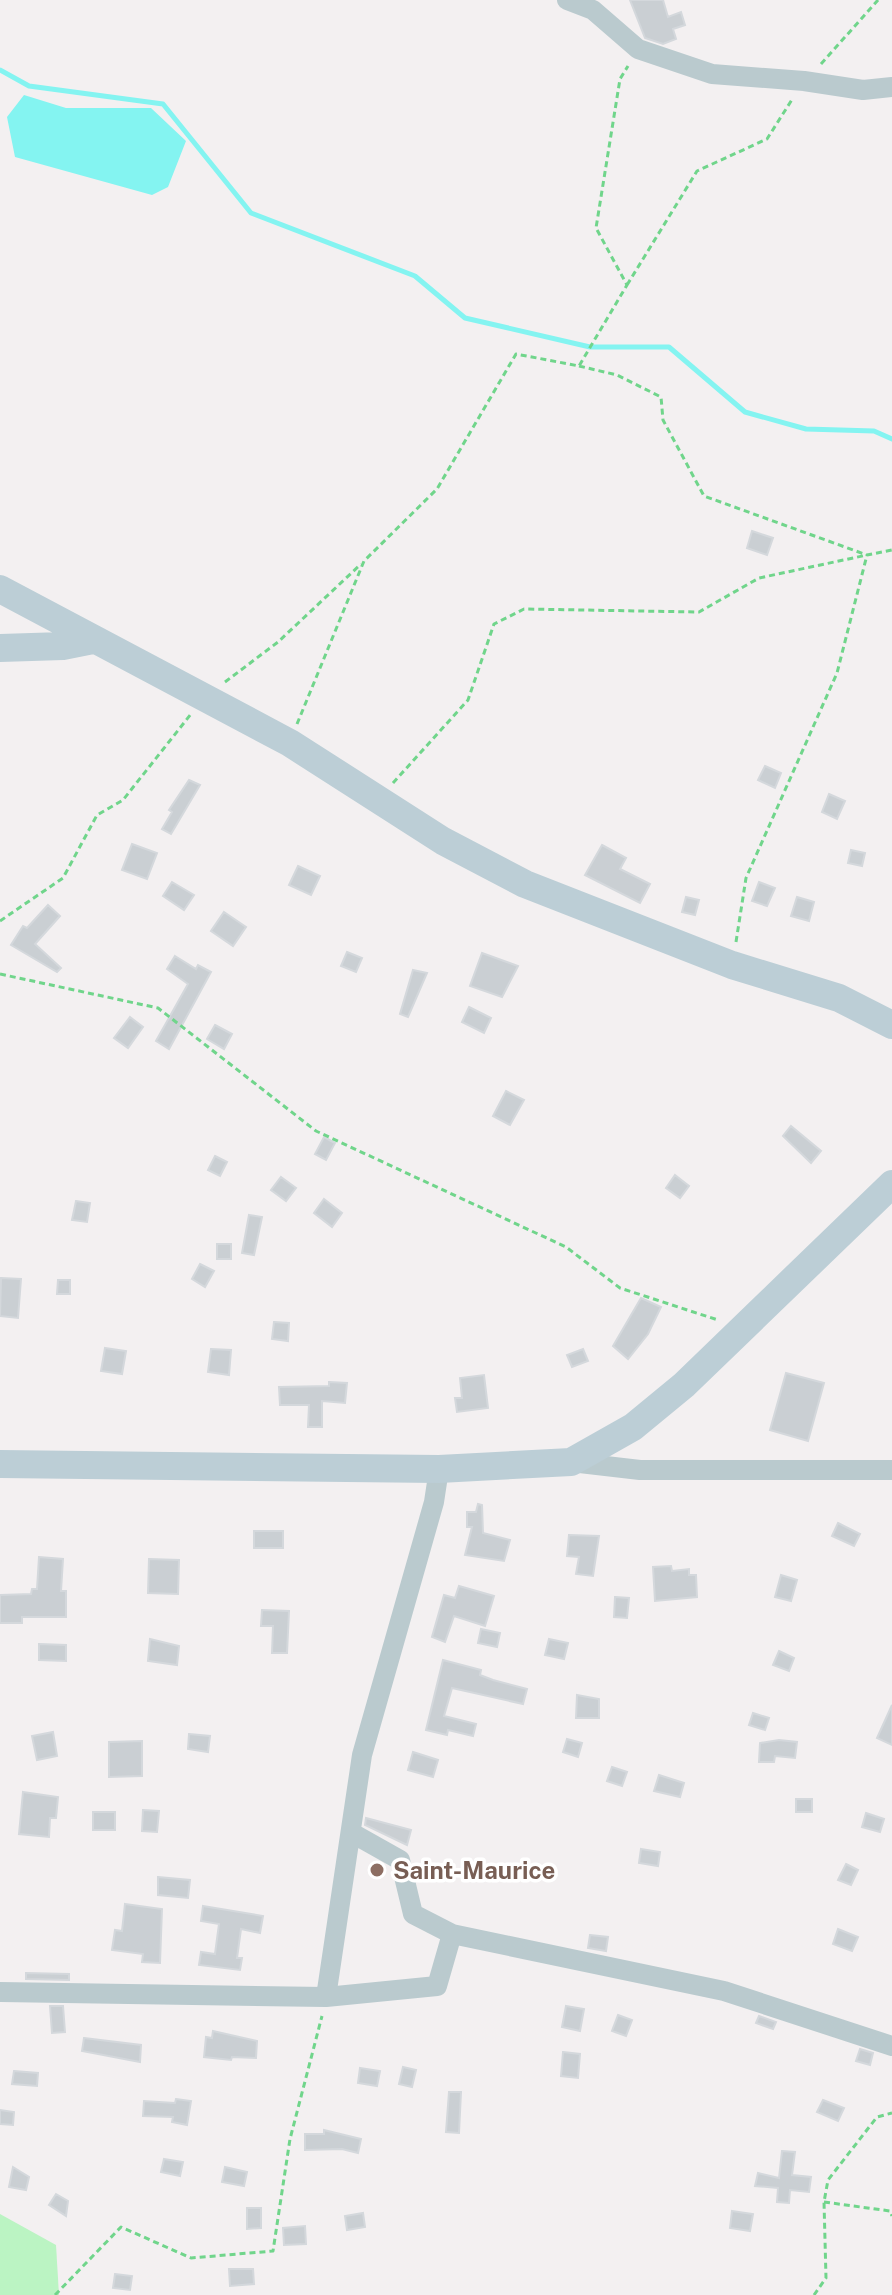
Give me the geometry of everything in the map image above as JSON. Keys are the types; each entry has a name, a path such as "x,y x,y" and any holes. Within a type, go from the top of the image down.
{"street":[{"path":"567,0 593,10 638,49 712,74 804,81 863,90 892,87"},
{"path":"0,589 290,743 443,841 525,884 732,965 839,998 892,1025"},
{"path":"0,648 63,646 93,640"},
{"path":"571,1462 633,1427 684,1385 892,1184"},
{"path":"0,1469 439,1469 571,1462 640,1470 892,1470"},
{"path":"326,1997 362,1755 434,1502 439,1469"},
{"path":"352,1833 400,1860 413,1914 452,1934 724,1991 892,2046"},
{"path":"0,1992 326,1997 437,1986 452,1934"}],"path":[{"path":"579,366 697,171 767,139 804,81 878,0"},
{"path":"627,285 596,228 620,79 638,49"},
{"path":"0,921 63,878 97,815 123,800 203,698 278,642 437,489 516,354 617,375 661,397 663,420 704,496 867,555"},
{"path":"380,798 468,700 494,624 524,609 699,612 759,578 892,550"},
{"path":"732,965 746,878 837,673 867,555"},
{"path":"290,743 364,561"},
{"path":"0,974 158,1008 316,1131 566,1247 620,1288 741,1327"},
{"path":"55,2295 121,2227 191,2258 273,2251 290,2139 326,1997"},
{"path":"814,2295 826,2278 824,2202 828,2180 877,2117 892,2113"},
{"path":"824,2202 890,2211 892,2216"}],"green space":[{"path":"0,2214 56,2245 59,2295 0,2295"}],"water":[{"path":"24,95 66,108 151,108 186,141 168,187 152,195 15,157 7,117"}],"building":[{"path":"630,0 663,0 668,17 681,12 685,25 673,29 676,39 663,44 645,38"},
{"path":"752,531 773,538 767,555 747,548"},
{"path":"765,766 781,773 775,788 758,780"},
{"path":"189,780 200,785 171,834 162,829 172,812 169,810"},
{"path":"829,794 845,801 837,819 822,812"},
{"path":"132,844 157,853 147,879 122,870"},
{"path":"602,845 626,858 620,869 650,884 640,903 585,875"},
{"path":"851,850 865,853 862,866 848,863"},
{"path":"298,866 320,876 311,895 289,885"},
{"path":"172,882 194,895 184,910 163,896"},
{"path":"759,882 775,888 767,906 752,901"},
{"path":"686,897 699,900 695,915 682,912"},
{"path":"797,897 814,902 809,921 791,916"},
{"path":"48,905 60,916 35,944 61,968 57,972 11,945 23,926 27,928"},
{"path":"224,912 246,927 233,946 211,931"},
{"path":"347,952 362,958 356,972 341,966"},
{"path":"482,953 518,966 502,997 470,986"},
{"path":"175,956 196,969 198,965 211,972 169,1049 156,1041 188,984 167,969"},
{"path":"413,970 427,973 408,1017 400,1014"},
{"path":"469,1007 491,1018 484,1033 462,1022"},
{"path":"130,1017 143,1027 128,1048 114,1038"},
{"path":"215,1025 232,1034 224,1049 207,1039"},
{"path":"506,1091 524,1100 510,1125 493,1116"},
{"path":"791,1126 821,1151 811,1163 783,1136"},
{"path":"324,1137 335,1143 326,1160 315,1154"},
{"path":"215,1156 227,1162 220,1176 208,1170"},
{"path":"675,1175 689,1186 680,1198 666,1188"},
{"path":"281,1177 296,1188 286,1201 271,1190"},
{"path":"324,1199 342,1213 332,1227 314,1213"},
{"path":"76,1201 90,1203 87,1222 72,1220"},
{"path":"249,1215 262,1217 254,1255 242,1253"},
{"path":"217,1244 231,1244 231,1259 217,1259"},
{"path":"200,1264 214,1271 205,1287 192,1279"},
{"path":"1,1278 21,1279 18,1318 0,1316"},
{"path":"58,1280 70,1280 70,1294 57,1294"},
{"path":"641,1298 661,1307 648,1334 628,1359 613,1346"},
{"path":"274,1322 289,1323 288,1341 272,1339"},
{"path":"105,1348 126,1351 122,1374 101,1371"},
{"path":"211,1349 231,1350 229,1375 208,1372"},
{"path":"583,1349 588,1361 572,1367 567,1355"},
{"path":"786,1373 824,1383 808,1441 770,1430"},
{"path":"484,1375 488,1408 457,1412 455,1398 462,1398 460,1378"},
{"path":"329,1382 347,1383 345,1403 322,1401 322,1427 308,1427 309,1405 280,1405 279,1387 329,1386"},
{"path":"478,1504 482,1505 483,1533 510,1540 504,1561 465,1555 472,1527 467,1527 467,1512 476,1512"},
{"path":"838,1523 860,1534 854,1546 832,1536"},
{"path":"254,1531 283,1531 283,1548 254,1548"},
{"path":"569,1535 599,1536 593,1576 576,1574 579,1557 567,1556"},
{"path":"39,1557 63,1559 61,1591 66,1591 66,1617 22,1617 22,1623 0,1623 0,1595 31,1594 32,1589 37,1589"},
{"path":"149,1559 179,1560 178,1594 148,1593"},
{"path":"671,1566 672,1571 689,1569 689,1575 696,1575 697,1597 655,1601 653,1567"},
{"path":"781,1575 797,1580 791,1601 775,1597"},
{"path":"459,1586 494,1596 485,1626 454,1616 445,1642 432,1637 444,1595 455,1598"},
{"path":"615,1597 629,1598 627,1618 614,1617"},
{"path":"262,1610 289,1611 287,1653 272,1653 273,1626 261,1626"},
{"path":"481,1629 500,1633 497,1647 478,1643"},
{"path":"150,1639 179,1646 177,1665 148,1661"},
{"path":"549,1639 568,1643 564,1659 545,1655"},
{"path":"39,1644 66,1645 66,1661 39,1660"},
{"path":"779,1651 794,1658 789,1671 773,1665"},
{"path":"443,1660 481,1670 480,1675 527,1689 523,1704 452,1688 444,1716 476,1724 473,1736 448,1730 447,1735 426,1730"},
{"path":"577,1695 599,1699 599,1718 576,1718"},
{"path":"892,1705 892,1745 877,1738"},
{"path":"753,1713 769,1718 765,1730 749,1725"},
{"path":"53,1732 57,1756 37,1760 32,1736"},
{"path":"189,1734 210,1736 208,1752 188,1749"},
{"path":"567,1739 582,1743 578,1757 563,1752"},
{"path":"779,1740 797,1742 795,1758 775,1756 774,1762 759,1762 760,1743"},
{"path":"142,1741 142,1776 109,1777 109,1742"},
{"path":"413,1752 438,1760 433,1777 408,1770"},
{"path":"612,1767 627,1772 622,1786 607,1781"},
{"path":"659,1775 684,1783 680,1797 654,1791"},
{"path":"23,1792 58,1797 56,1818 50,1818 49,1837 19,1834"},
{"path":"796,1799 812,1799 812,1812 796,1812"},
{"path":"143,1810 159,1811 157,1832 142,1831"},
{"path":"93,1812 115,1812 115,1830 93,1830"},
{"path":"866,1813 884,1819 880,1832 862,1827"},
{"path":"366,1818 411,1830 407,1845 365,1825"},
{"path":"641,1849 660,1852 658,1866 639,1863"},
{"path":"846,1864 858,1870 851,1885 838,1880"},
{"path":"158,1877 190,1880 188,1898 158,1895"},
{"path":"125,1904 162,1909 160,1963 142,1962 143,1954 112,1950 115,1930 122,1931"},
{"path":"203,1906 263,1916 260,1933 241,1929 237,1958 242,1958 240,1970 199,1965 201,1952 215,1954 219,1924 201,1921"},
{"path":"838,1929 858,1937 852,1951 833,1944"},
{"path":"590,1935 608,1937 606,1951 588,1948"},
{"path":"26,1973 69,1974 69,1980 26,1979"},
{"path":"50,2006 63,2006 65,2032 52,2033"},
{"path":"566,2006 584,2009 580,2031 562,2027"},
{"path":"618,2015 632,2020 626,2036 612,2031"},
{"path":"759,2016 776,2022 773,2029 756,2023"},
{"path":"213,2031 257,2041 256,2058 232,2057 231,2060 204,2057 206,2037 212,2038"},
{"path":"84,2038 141,2045 140,2062 82,2051"},
{"path":"860,2049 873,2053 870,2065 856,2061"},
{"path":"563,2052 580,2054 578,2078 561,2076"},
{"path":"403,2067 416,2070 412,2087 399,2084"},
{"path":"360,2068 380,2071 377,2086 358,2083"},
{"path":"14,2071 38,2073 37,2086 12,2084"},
{"path":"449,2092 461,2092 459,2133 446,2132"},
{"path":"176,2099 191,2101 187,2125 172,2122 173,2117 143,2116 144,2101 175,2103"},
{"path":"823,2100 844,2108 838,2121 817,2112"},
{"path":"0,2110 14,2112 13,2125 0,2124"},
{"path":"324,2130 361,2139 358,2153 342,2149 305,2150 305,2134 324,2134"},
{"path":"782,2151 795,2152 792,2175 811,2177 809,2192 790,2190 789,2203 777,2202 778,2188 755,2186 758,2173 779,2178"},
{"path":"164,2159 183,2162 180,2176 161,2172"},
{"path":"13,2167 29,2177 26,2190 9,2187"},
{"path":"225,2167 247,2172 244,2186 222,2182"},
{"path":"56,2194 68,2201 66,2216 49,2205"},
{"path":"247,2208 261,2208 261,2228 247,2229"},
{"path":"732,2211 753,2214 750,2231 730,2228"},
{"path":"363,2213 365,2227 347,2230 345,2216"},
{"path":"305,2226 306,2244 284,2245 283,2228"},
{"path":"229,2269 253,2269 254,2284 230,2286"},
{"path":"115,2274 132,2276 130,2290 113,2288"}],"waterway":[{"path":"0,70 29,86 163,104 251,213 415,276 465,318 590,347 669,347 745,412 806,429 874,431 892,439"}],"place":[{"name":"Saint-Maurice","path":"377,1870"}]}
